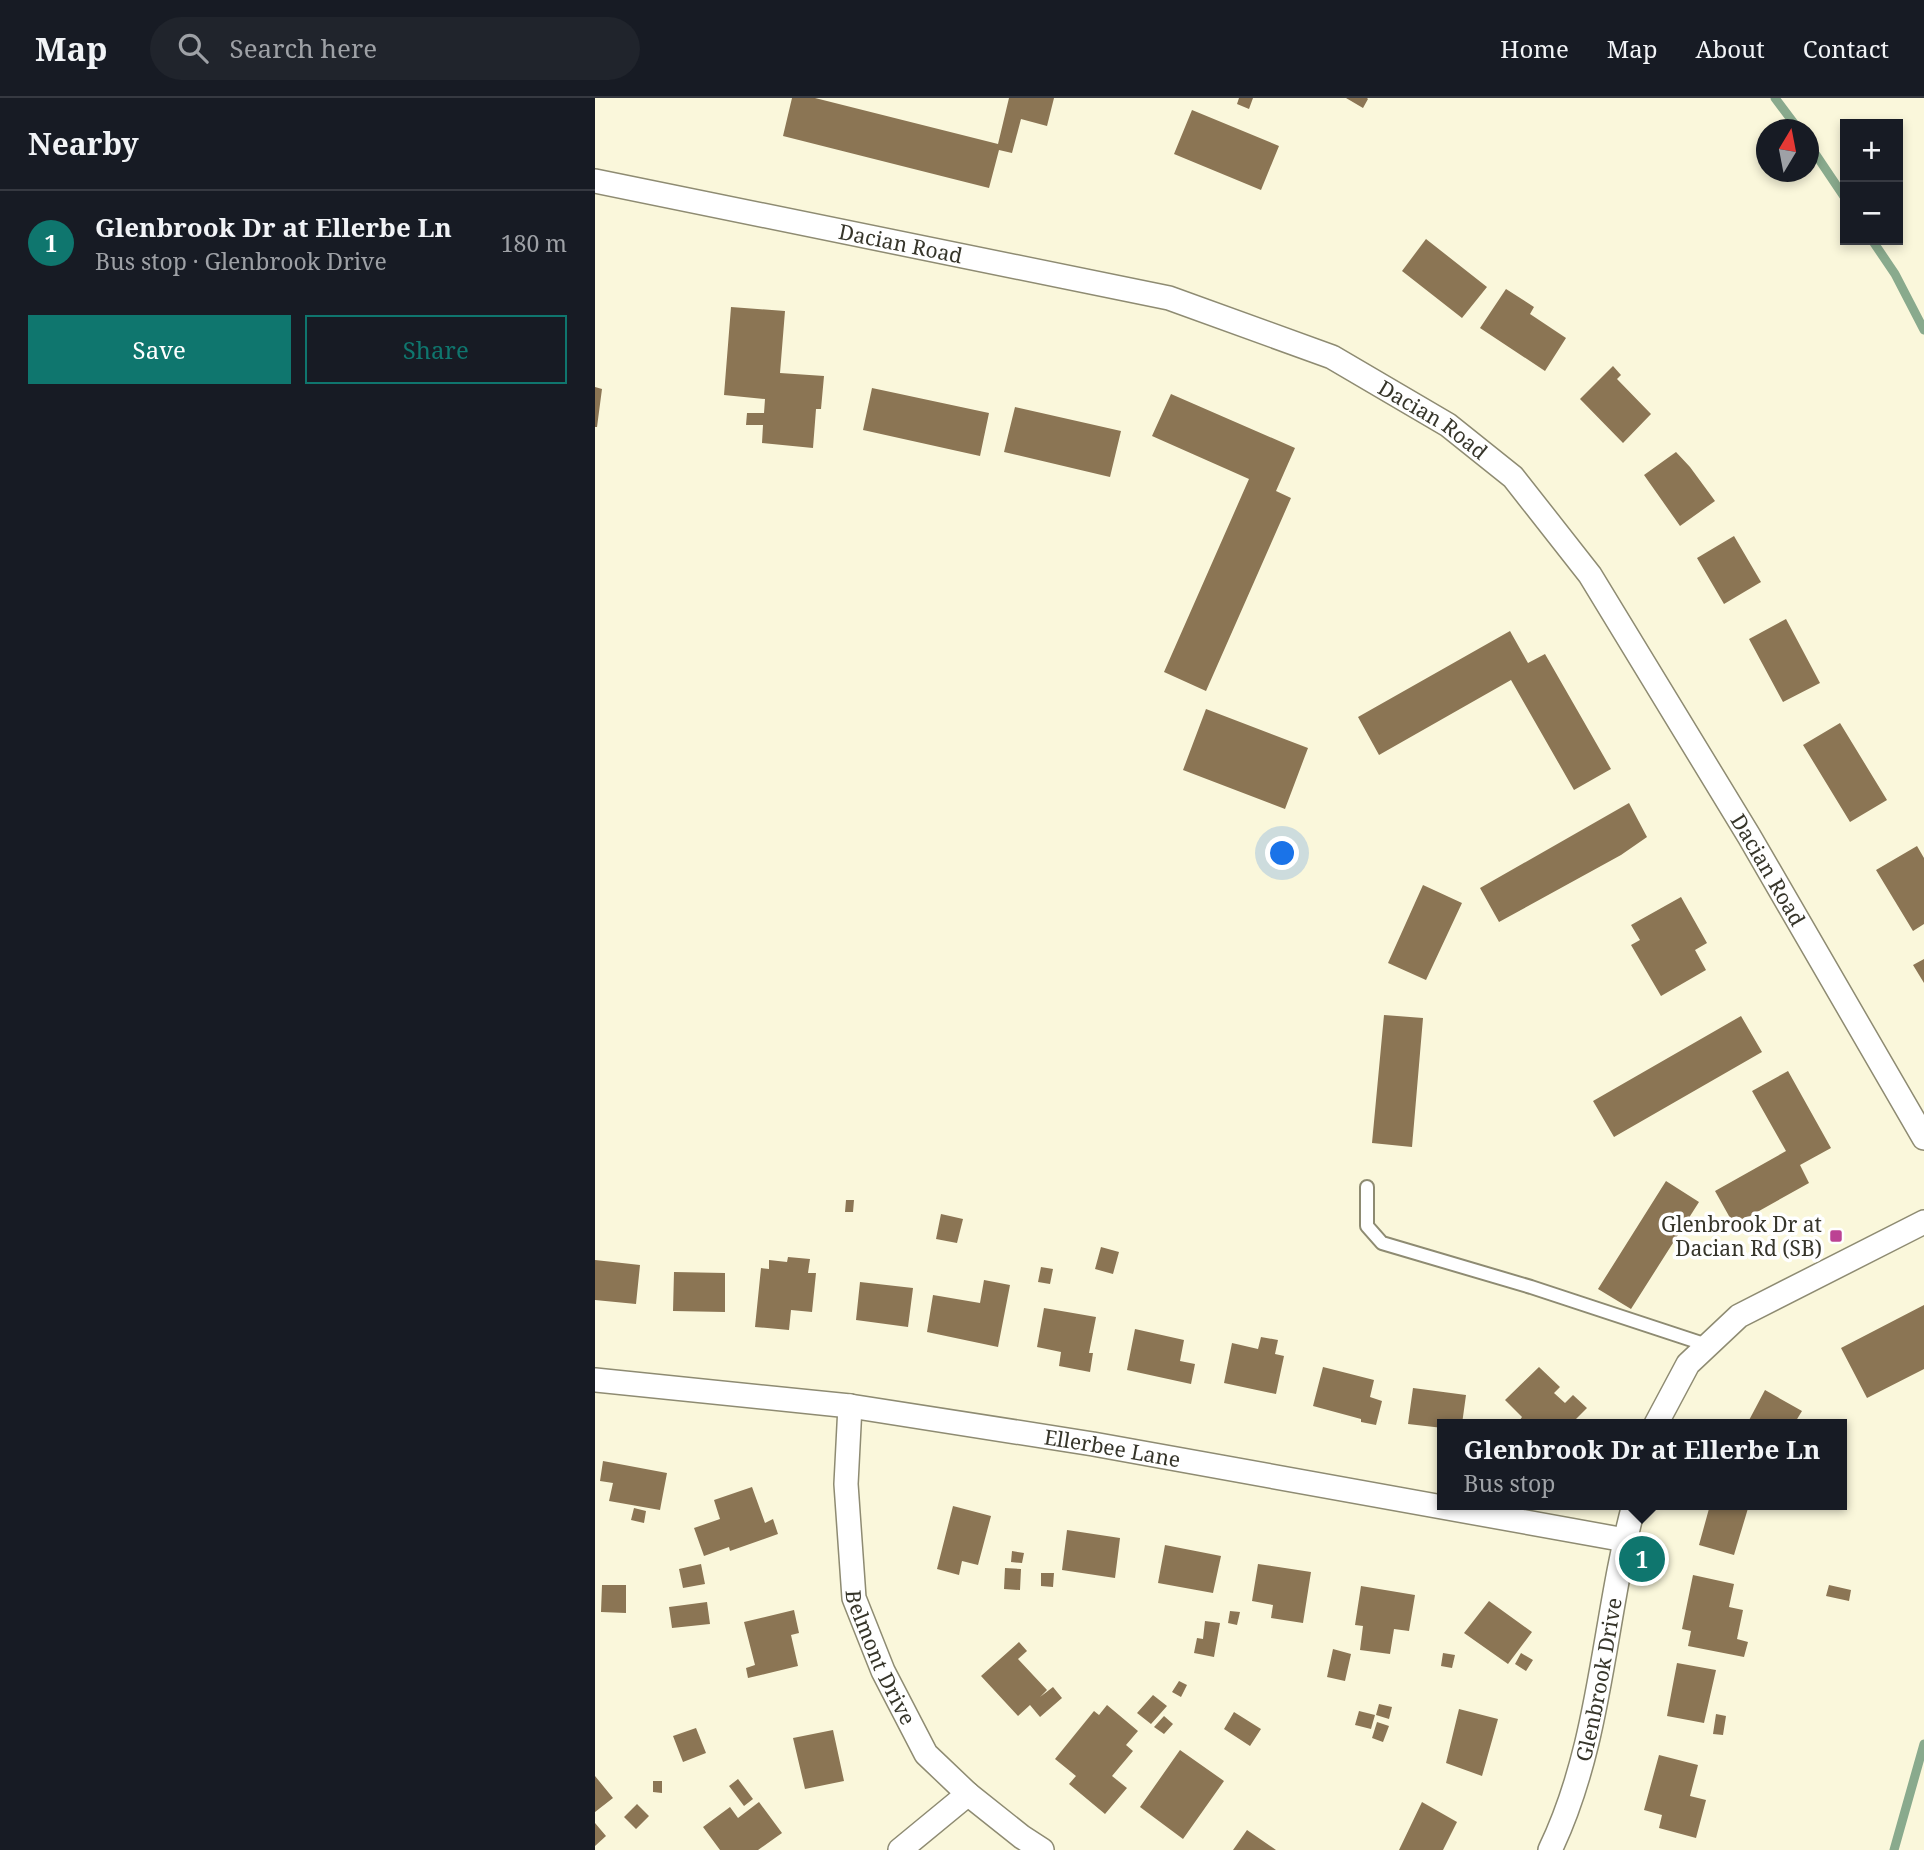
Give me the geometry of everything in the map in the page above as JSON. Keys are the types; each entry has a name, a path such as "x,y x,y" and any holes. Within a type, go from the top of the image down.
{"street":[{"name":"Dacian Road","path":"595,181 1169,298 1332,357 1448,425 1513,477 1590,575 1749,836 1924,1138"},
{"path":"1659,1419 1688,1364 1739,1316 1924,1222"},
{"name":"Ellerbee Lane","path":"595,1380 851,1406 1093,1444 1437,1505"},
{"name":"Belmont Drive","path":"851,1406 846,1484 854,1598 883,1671 926,1754 968,1794 1042,1850"},
{"name":"Ellerbee Lane","path":"1463,1510 1625,1539"},
{"name":"Glenbrook Drive","path":"1549,1850 1567,1814 1598,1696 1625,1539 1633,1510"},
{"path":"900,1850 968,1794"}],"lane":[{"path":"1367,1187 1367,1226 1382,1244 1531,1287 1707,1345"}],"building":[{"path":"792,98 815,98 998,144 1009,98 1054,98 1047,126 1021,119 1012,153 999,150 989,188 783,136"},
{"path":"1239,98 1253,98 1249,109 1237,104"},
{"path":"1346,98 1367,98 1368,99 1363,108"},
{"path":"1192,110 1279,146 1261,190 1174,154"},
{"path":"1426,239 1487,287 1462,318 1402,271"},
{"path":"1506,289 1534,307 1530,314 1566,338 1545,371 1480,328"},
{"path":"731,307 785,311 780,373 824,376 821,409 816,409 813,448 762,443 763,425 746,425 747,413 764,413 765,399 724,395"},
{"path":"1613,366 1621,375 1617,379 1651,414 1623,443 1580,399"},
{"path":"595,387 602,389 597,427 595,427"},
{"path":"872,388 989,413 980,456 863,430"},
{"path":"1171,394 1295,448 1276,491 1291,498 1206,691 1164,672 1249,479 1152,436"},
{"path":"1015,407 1121,431 1110,477 1004,452"},
{"path":"1676,452 1715,501 1680,526 1644,475"},
{"path":"1734,536 1761,582 1724,604 1697,558"},
{"path":"1786,619 1820,683 1783,702 1749,639"},
{"path":"1510,631 1528,663 1545,654 1611,769 1574,790 1511,680 1379,755 1358,717"},
{"path":"1206,709 1308,748 1285,809 1183,770"},
{"path":"1840,723 1887,800 1850,822 1803,745"},
{"path":"1629,803 1647,837 1621,855 1499,922 1480,888"},
{"path":"1917,846 1924,858 1924,924 1913,931 1876,870"},
{"path":"1423,885 1462,903 1426,980 1388,963"},
{"path":"1681,897 1707,943 1695,950 1706,970 1661,996 1631,945 1640,940 1631,925"},
{"path":"1924,959 1924,983 1913,965"},
{"path":"1384,1015 1423,1018 1412,1147 1372,1143"},
{"path":"1741,1016 1762,1052 1614,1137 1593,1101"},
{"path":"1788,1071 1831,1148 1800,1165 1809,1183 1734,1225 1715,1191 1786,1151 1752,1091"},
{"path":"1666,1181 1699,1202 1631,1309 1598,1289"},
{"path":"846,1200 854,1200 853,1212 845,1212"},
{"path":"941,1214 963,1219 957,1243 936,1239"},
{"path":"1101,1247 1119,1252 1113,1274 1095,1269"},
{"path":"788,1257 810,1259 808,1273 816,1273 812,1312 791,1310 789,1330 755,1327 761,1268 769,1269 769,1260 787,1262"},
{"path":"595,1260 640,1265 636,1304 595,1300"},
{"path":"1041,1267 1053,1269 1050,1284 1038,1282"},
{"path":"674,1272 725,1273 725,1312 673,1311"},
{"path":"984,1280 1010,1285 998,1347 927,1332 933,1295 980,1303"},
{"path":"860,1282 913,1288 908,1327 856,1320"},
{"path":"1924,1305 1924,1369 1867,1398 1841,1348"},
{"path":"1044,1308 1096,1317 1089,1353 1093,1353 1090,1372 1059,1366 1061,1352 1037,1347"},
{"path":"1135,1329 1184,1340 1180,1361 1195,1364 1191,1384 1127,1370"},
{"path":"1261,1337 1278,1340 1275,1354 1284,1356 1276,1394 1224,1383 1232,1343 1258,1349"},
{"path":"1323,1367 1374,1380 1370,1397 1382,1401 1376,1425 1313,1406"},
{"path":"1539,1367 1560,1387 1554,1393 1565,1403 1573,1395 1587,1408 1576,1419 1521,1419 1522,1417 1505,1400"},
{"path":"1413,1388 1466,1395 1463,1419 1437,1419 1437,1427 1408,1424"},
{"path":"1765,1390 1802,1411 1797,1419 1750,1419"},
{"path":"603,1461 667,1473 660,1510 609,1501 613,1483 600,1481"},
{"path":"752,1487 765,1523 773,1519 778,1534 730,1551 729,1547 704,1556 694,1528 720,1519 714,1500"},
{"path":"953,1506 991,1516 978,1565 962,1561 959,1575 937,1569"},
{"path":"634,1508 646,1511 644,1523 631,1520"},
{"path":"1709,1510 1748,1510 1734,1555 1699,1545"},
{"path":"1067,1530 1120,1538 1115,1578 1062,1570"},
{"path":"1165,1545 1221,1556 1213,1593 1158,1583"},
{"path":"1012,1551 1024,1553 1022,1563 1011,1562"},
{"path":"701,1564 705,1584 683,1588 679,1569"},
{"path":"1258,1564 1311,1572 1303,1623 1271,1618 1273,1605 1252,1601"},
{"path":"1005,1568 1021,1569 1020,1590 1004,1589"},
{"path":"1041,1573 1054,1573 1053,1587 1041,1586"},
{"path":"1693,1575 1734,1584 1729,1607 1743,1610 1737,1639 1748,1642 1744,1657 1688,1646 1691,1631 1682,1629"},
{"path":"602,1585 626,1585 626,1613 601,1612"},
{"path":"1829,1585 1851,1590 1849,1601 1826,1596"},
{"path":"1361,1586 1415,1595 1409,1631 1394,1629 1390,1654 1360,1650 1363,1626 1355,1625"},
{"path":"1489,1601 1532,1632 1508,1664 1464,1633"},
{"path":"707,1602 710,1624 672,1628 669,1607"},
{"path":"794,1610 799,1633 791,1635 798,1666 748,1678 746,1668 755,1665 744,1622"},
{"path":"1230,1611 1240,1612 1237,1625 1228,1623"},
{"path":"1205,1621 1220,1623 1214,1657 1194,1653 1197,1638 1203,1639"},
{"path":"1019,1642 1027,1651 1018,1659 1047,1690 1040,1697 1053,1687 1062,1698 1040,1717 1030,1705 1018,1716 981,1676"},
{"path":"1333,1649 1351,1654 1345,1681 1327,1677"},
{"path":"1443,1653 1455,1655 1452,1668 1441,1666"},
{"path":"1521,1653 1533,1660 1526,1671 1515,1664"},
{"path":"1677,1663 1716,1670 1704,1723 1667,1716"},
{"path":"1179,1681 1187,1685 1181,1697 1172,1692"},
{"path":"1153,1695 1167,1706 1151,1724 1137,1713"},
{"path":"1379,1704 1392,1707 1389,1719 1376,1715"},
{"path":"1107,1705 1138,1731 1126,1745 1133,1751 1112,1776 1127,1788 1105,1814 1069,1784 1076,1776 1055,1759 1094,1711 1099,1715"},
{"path":"1459,1709 1498,1719 1482,1776 1446,1763"},
{"path":"1359,1711 1375,1715 1371,1729 1355,1725"},
{"path":"1234,1712 1261,1729 1250,1746 1224,1729"},
{"path":"1716,1714 1726,1716 1723,1735 1713,1734"},
{"path":"1164,1716 1173,1724 1164,1734 1154,1727"},
{"path":"1377,1722 1389,1726 1383,1742 1372,1738"},
{"path":"696,1728 706,1753 683,1762 673,1736"},
{"path":"833,1730 844,1781 805,1789 793,1738"},
{"path":"1180,1750 1224,1781 1183,1839 1140,1807"},
{"path":"1659,1755 1698,1765 1690,1796 1706,1800 1696,1838 1659,1828 1662,1815 1644,1810"},
{"path":"595,1776 613,1798 595,1812"},
{"path":"738,1779 753,1799 744,1806 729,1786"},
{"path":"653,1781 662,1781 662,1793 653,1792"},
{"path":"759,1802 782,1833 758,1850 720,1850 703,1827 730,1807 738,1818"},
{"path":"1422,1802 1457,1822 1443,1850 1399,1850"},
{"path":"637,1804 649,1816 636,1829 624,1817"},
{"path":"595,1823 606,1836 595,1846"},
{"path":"1247,1830 1276,1850 1233,1850"}],"waterway":[{"path":"1775,98 1791,119"},
{"path":"1819,159 1840,191"},
{"path":"1875,245 1895,274 1924,330"},
{"path":"1894,1850 1924,1744"}],"place":[{"name":"Glenbrook Dr at Dacian Rd (SB)","path":"1836,1236"},
{"name":"Glenbrook Dr at Ellerbe Ln","path":"1642,1559"}]}
